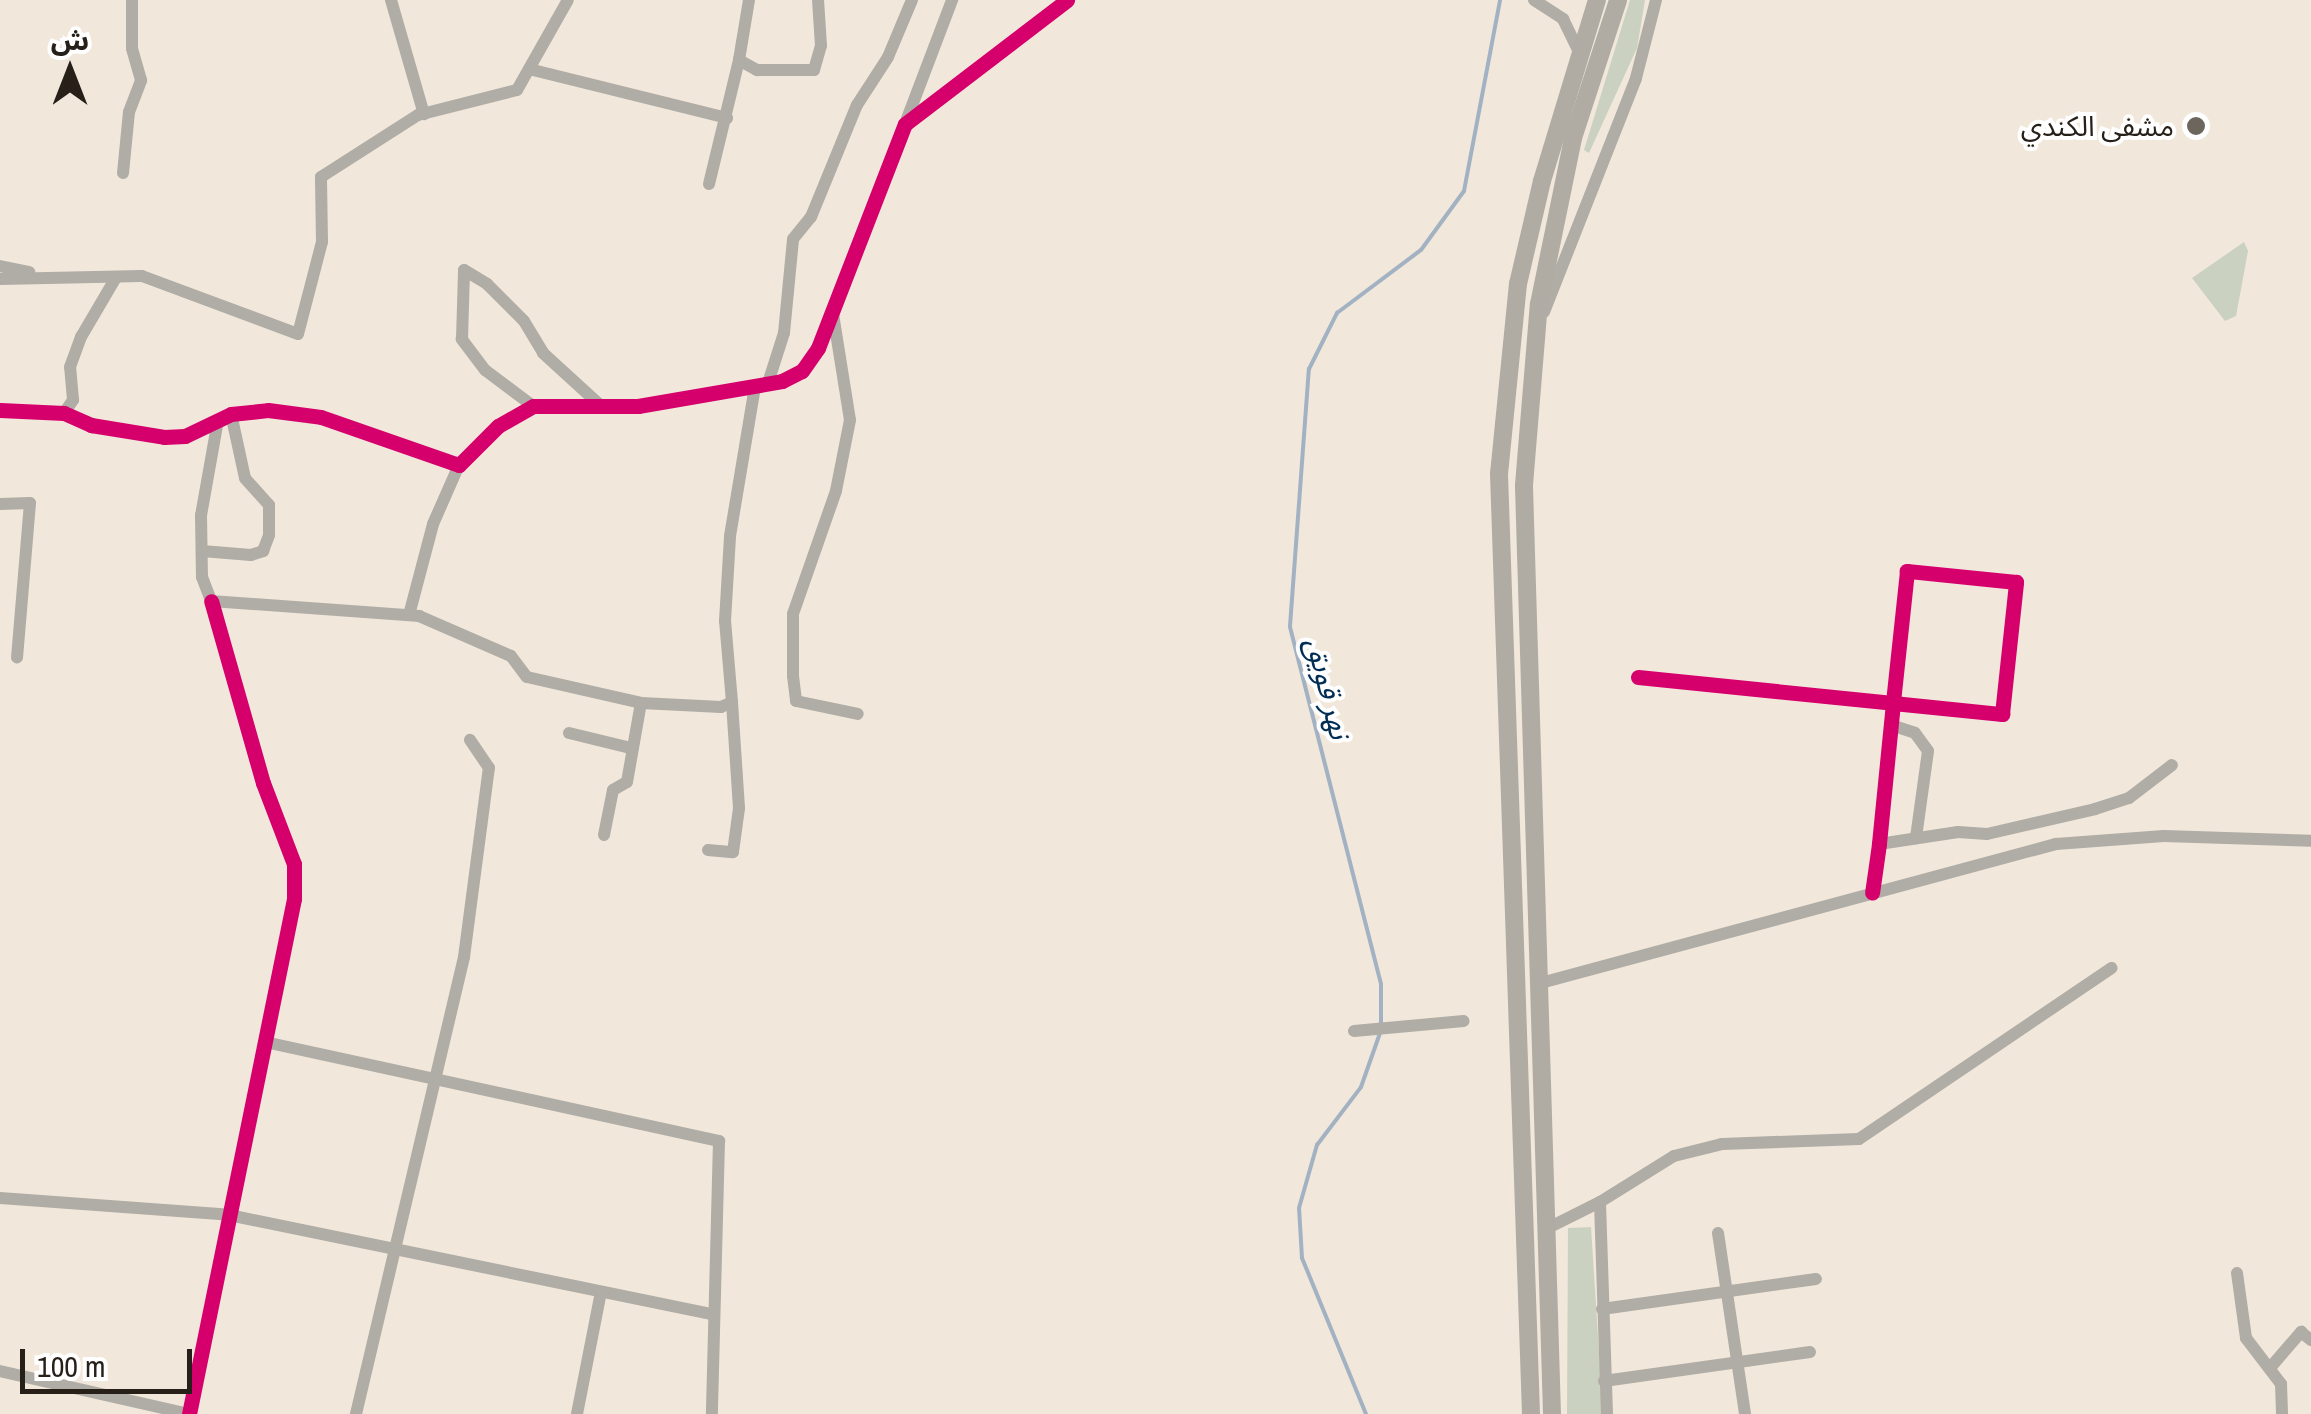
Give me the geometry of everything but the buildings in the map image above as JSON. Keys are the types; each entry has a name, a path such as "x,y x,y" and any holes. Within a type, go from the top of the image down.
{"main road":[{"path":"1531,1414 1499,474 1504,380 1518,284 1597,0"},
{"path":"1552,1414 1524,485 1537,334 1573,138 1618,0"},
{"path":"1530,1389 1551,1388"}],"street":[{"path":"123,173 128,112 141,80 132,48 132,0"},
{"path":"391,0 424,114"},
{"path":"0,266 116,280 142,276 298,334 322,242 320,176 424,114 517,90 532,70 568,0"},
{"path":"709,184 727,118 748,0"},
{"path":"739,60 756,70 814,70 821,46 818,0"},
{"path":"708,850 733,852 739,808 725,622 730,536 761,384 784,334 792,239 810,217 857,105 888,57 912,0"},
{"path":"408,615 433,524 458,465 498,426 533,406 638,406 761,384 802,371 832,312 952,0"},
{"path":"904,124 1067,0"},
{"path":"1534,0 1563,19 1580,52"},
{"path":"1537,334 1636,78 1656,0"},
{"path":"532,70 727,118"},
{"path":"533,406 485,370 462,339 464,270 487,284 524,321 543,353 601,406"},
{"path":"0,279 42,274"},
{"path":"64,413 73,400 70,367 81,337 116,280"},
{"path":"832,312 850,420 836,491 793,614 793,676 796,701 858,714"},
{"path":"0,410 64,413 91,425 164,437 185,436 224,417 268,410 321,416 458,465"},
{"path":"0,1371 189,1414 294,898 294,864 263,783 212,601 202,551 201,515 224,417"},
{"path":"202,551 252,556 264,551 269,535 269,505 246,478 224,417"},
{"path":"0,504 30,503 18,657"},
{"path":"1638,677 1893,703 2002,714 2016,582 1906,571 1893,703 1891,725 1879,844 1872,893"},
{"path":"212,601 408,615 510,656 526,677 641,703 721,707 732,702"},
{"path":"604,835 613,790 627,782 641,703"},
{"path":"1891,725 1914,733 1928,751 1916,838"},
{"path":"569,733 631,748"},
{"path":"356,1414 399,1250 464,957 490,768 470,740"},
{"path":"1879,844 1986,834 2095,808 2129,798 2172,765"},
{"path":"1537,984 2056,844 2164,836 2311,841"},
{"path":"1546,1229 1600,1202 1674,1156 1722,1144 1859,1140 2112,968"},
{"path":"1360,1030 1403,1030 1464,1021"},
{"path":"265,1042 719,1140 712,1414"},
{"path":"0,1198 229,1215 713,1314"},
{"path":"1600,1202 1607,1414"},
{"path":"1718,1232 1740,1364 1744,1414"},
{"path":"2236,1273 2246,1338 2280,1384 2282,1414"},
{"path":"1602,1310 1816,1279"},
{"path":"577,1414 601,1292"},
{"path":"2270,1368 2301,1332 2311,1340"},
{"path":"1604,1381 1810,1352"}],"green space":[{"path":"1630,0 1645,0 1637,48 1589,153 1584,150"},
{"path":"2244,242 2248,251 2236,316 2225,321 2192,278"},
{"path":"1591,1227 1603,1414 1567,1414 1568,1228"}],"waterway":[{"name":"نهر قويق","path":"1381,1024 1381,984 1290,626 1309,369 1337,313 1421,250 1464,191 1500,0"},
{"name":"نهر قويق","path":"1366,1414 1302,1258 1299,1208 1317,1145 1361,1087 1380,1033"}],"cycle path":[{"path":"0,410 64,413 91,425 164,437 185,436 231,414 268,410 321,417 459,465 498,426 533,406 638,406 782,381 802,371 818,348 905,124 1067,0"},
{"path":"1638,677 1893,703 2002,714 2016,582 1907,571 1893,703 1879,844 1872,893"},
{"path":"189,1414 294,899 294,864 263,783 211,601"}],"place":[{"name":"مشفى الكندي","path":"2196,126"}]}
